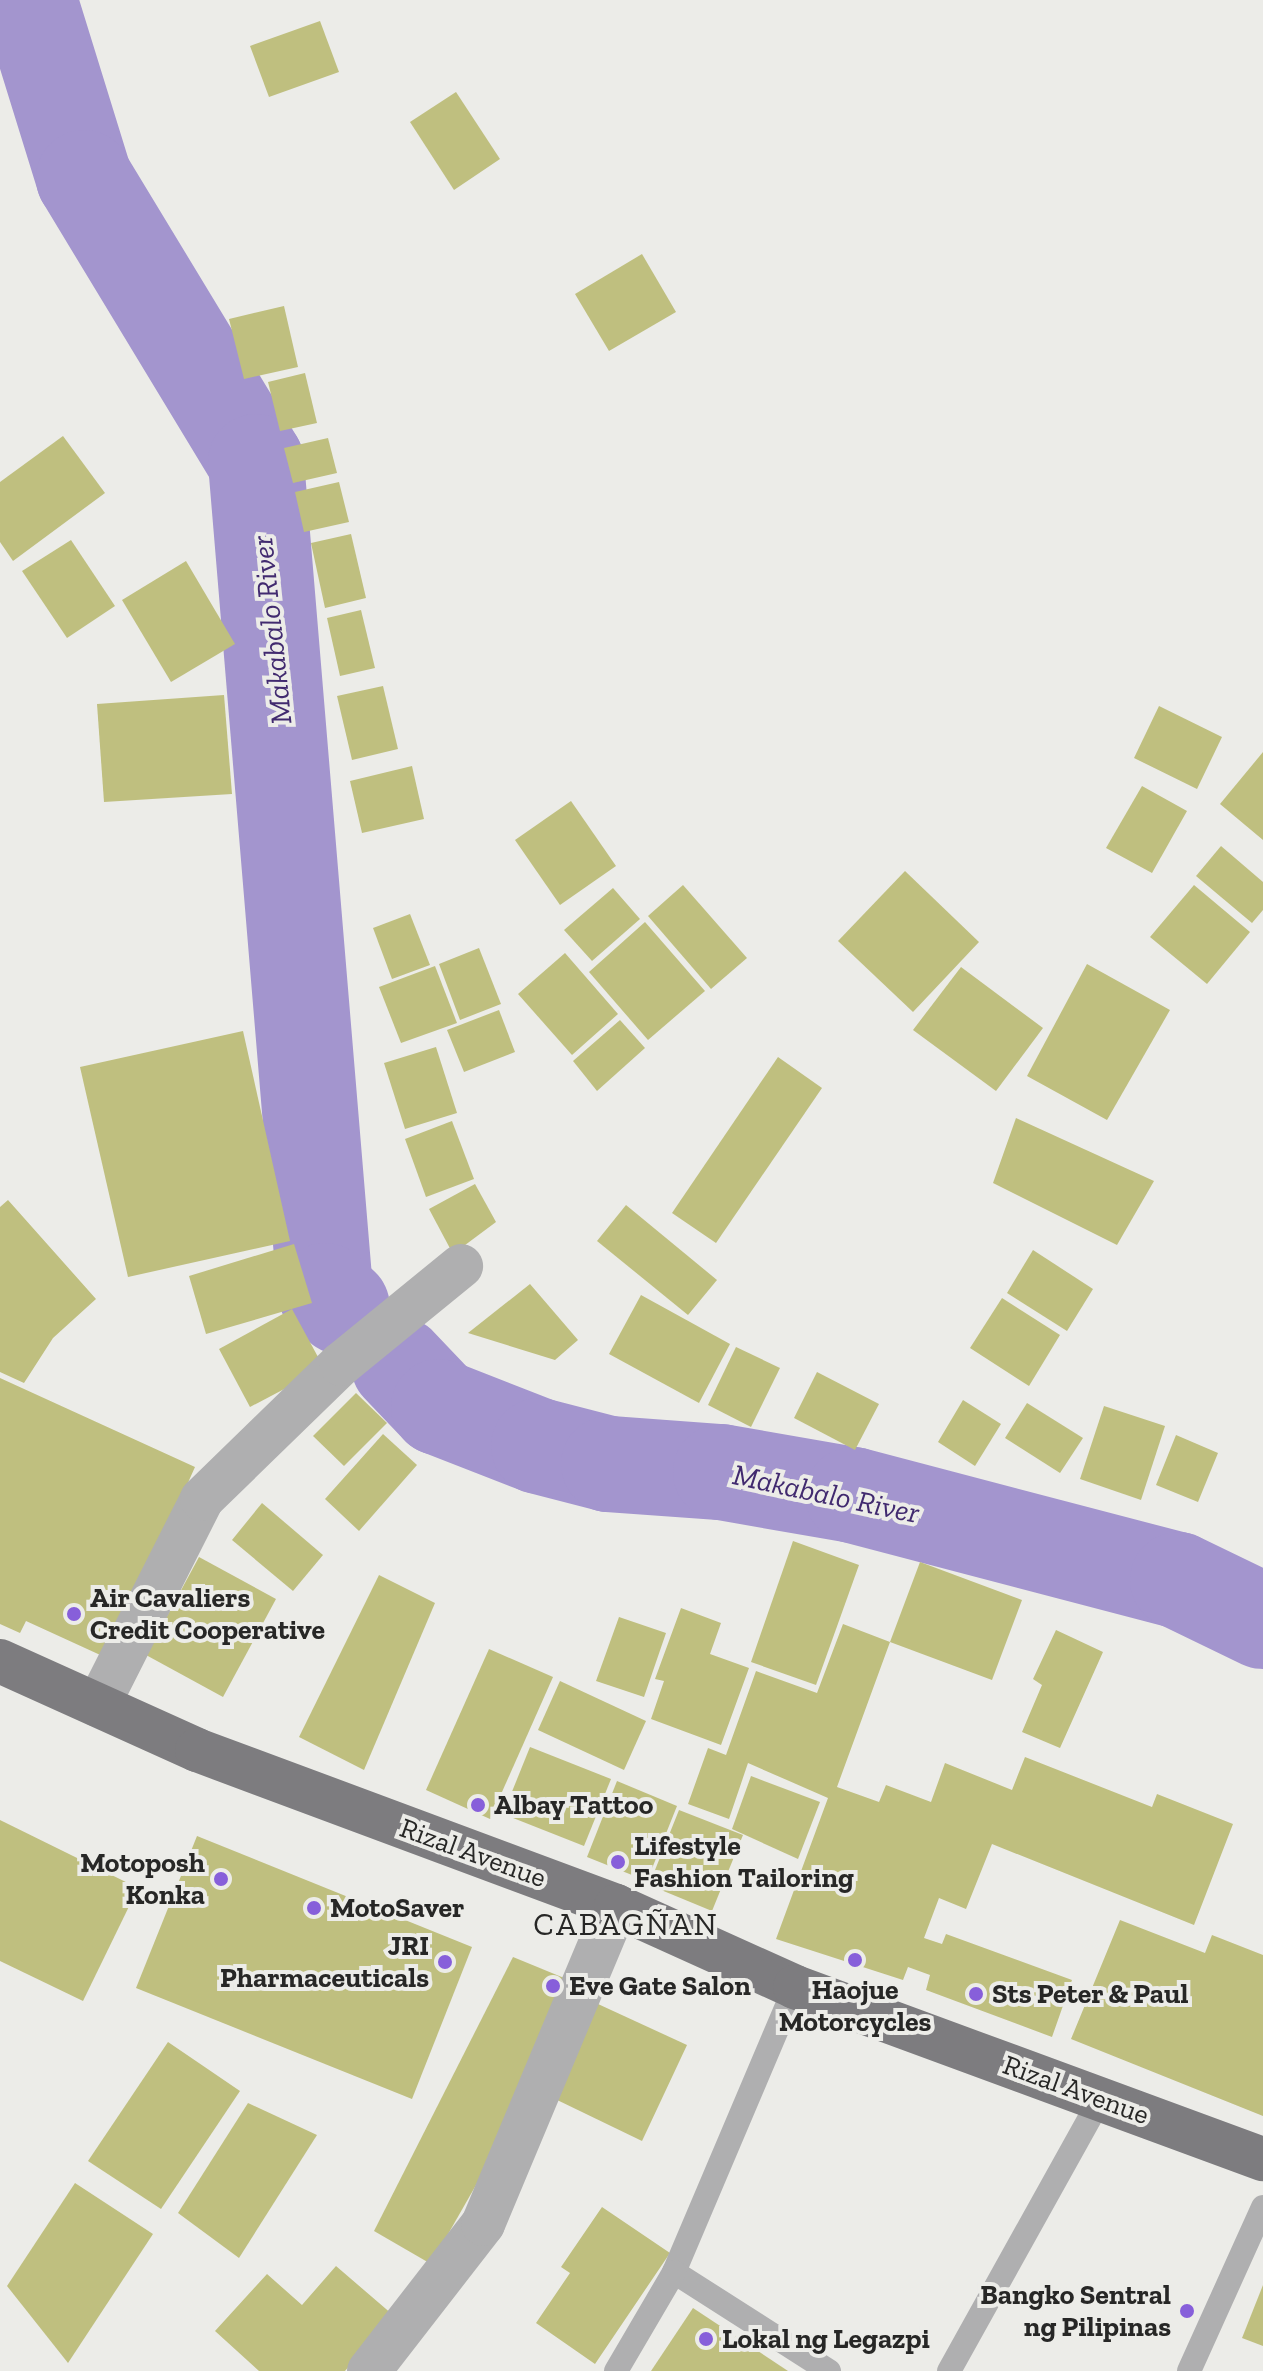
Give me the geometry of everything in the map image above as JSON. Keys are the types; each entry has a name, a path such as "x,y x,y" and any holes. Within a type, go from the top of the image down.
{"main road":[{"name":"Rizal Avenue","path":"0,1661 197,1750 616,1906 795,1987 1263,2159"}],"street":[{"path":"98,1705 202,1499 330,1374 461,1266"},
{"path":"369,2371 483,2224 616,1906"}],"lane":[{"path":"616,2371 674,2272 795,1987"},
{"path":"949,2371 1100,2100"},
{"path":"1189,2371 1263,2207"},
{"path":"674,2272 829,2371"}],"building":[{"path":"320,21 339,72 269,97 250,46"},
{"path":"456,92 500,159 454,190 410,122"},
{"path":"642,254 676,312 609,351 575,294"},
{"path":"284,306 298,367 244,379 229,319"},
{"path":"305,373 317,423 280,431 268,382"},
{"path":"63,436 105,493 13,561 0,542 0,482"},
{"path":"328,438 337,473 293,483 284,448"},
{"path":"339,482 349,522 304,532 295,492"},
{"path":"351,534 366,598 325,608 311,543"},
{"path":"71,540 115,606 67,638 22,571"},
{"path":"186,561 235,644 171,682 122,600"},
{"path":"361,610 375,668 340,676 327,618"},
{"path":"383,686 398,749 352,760 337,696"},
{"path":"224,695 232,794 104,802 97,704"},
{"path":"1159,706 1222,737 1197,789 1134,758"},
{"path":"1263,752 1263,840 1220,804"},
{"path":"412,766 424,819 362,833 350,781"},
{"path":"1142,786 1187,811 1152,873 1106,848"},
{"path":"571,801 616,866 560,905 515,840"},
{"path":"1221,846 1263,882 1263,910 1252,923 1196,876"},
{"path":"905,871 979,942 913,1012 838,941"},
{"path":"683,885 747,958 711,989 648,916"},
{"path":"1194,885 1250,932 1207,984 1150,937"},
{"path":"613,888 640,919 592,961 564,930"},
{"path":"410,914 430,965 392,979 373,928"},
{"path":"645,922 705,991 648,1040 589,972"},
{"path":"479,948 501,1004 460,1020 439,964"},
{"path":"565,953 618,1014 572,1055 518,994"},
{"path":"1087,964 1170,1010 1107,1120 1027,1076"},
{"path":"435,966 457,1023 401,1043 379,987"},
{"path":"961,967 1043,1028 996,1091 913,1030"},
{"path":"499,1010 515,1052 464,1072 447,1030"},
{"path":"620,1020 645,1048 597,1091 573,1061"},
{"path":"243,1031 290,1241 128,1277 80,1067"},
{"path":"436,1047 457,1113 405,1129 384,1063"},
{"path":"778,1057 822,1088 716,1243 672,1213"},
{"path":"1016,1118 1154,1181 1117,1245 993,1183"},
{"path":"452,1121 474,1179 426,1197 405,1139"},
{"path":"475,1184 496,1222 453,1254 429,1209"},
{"path":"8,1200 96,1299 53,1338 24,1383 0,1372 0,1207"},
{"path":"626,1205 717,1280 688,1315 597,1241"},
{"path":"294,1244 312,1303 206,1334 189,1276"},
{"path":"1033,1250 1093,1289 1067,1331 1007,1293"},
{"path":"530,1284 578,1340 555,1360 468,1333"},
{"path":"641,1295 730,1344 699,1403 609,1354"},
{"path":"1002,1298 1060,1335 1029,1386 970,1348"},
{"path":"292,1309 324,1368 250,1407 219,1349"},
{"path":"736,1347 780,1368 751,1427 708,1405"},
{"path":"817,1372 879,1404 855,1450 794,1418"},
{"path":"0,1378 195,1467 109,1659 26,1621 20,1633 0,1624"},
{"path":"356,1393 387,1423 344,1466 313,1436"},
{"path":"963,1400 1001,1424 975,1466 938,1442"},
{"path":"1027,1403 1083,1438 1060,1473 1005,1438"},
{"path":"1104,1406 1165,1426 1141,1500 1080,1479"},
{"path":"383,1434 417,1465 359,1531 325,1499"},
{"path":"1176,1435 1218,1453 1198,1502 1156,1485"},
{"path":"262,1503 323,1555 293,1591 232,1540"},
{"path":"793,1541 859,1565 816,1685 751,1662"},
{"path":"199,1557 276,1599 223,1697 146,1655"},
{"path":"920,1562 1022,1600 992,1680 890,1642"},
{"path":"379,1575 435,1603 364,1770 299,1737"},
{"path":"681,1608 721,1623 710,1654 749,1668 721,1745 651,1719 664,1681 655,1679"},
{"path":"619,1617 666,1633 644,1697 596,1681"},
{"path":"843,1624 890,1642 837,1787 879,1802 886,1785 931,1802 945,1763 1012,1790 1025,1757 1152,1807 1157,1794 1233,1824 1194,1925 992,1844 966,1909 939,1898 924,1938 942,1944 946,1934 1072,1980 1052,2037 926,1990 930,1975 908,1967 903,1980 776,1939 828,1798 748,1763 729,1819 688,1804 708,1748 726,1755 756,1671 817,1693"},
{"path":"1056,1630 1103,1652 1060,1748 1022,1732 1042,1685 1033,1679"},
{"path":"489,1649 553,1677 490,1819 426,1790"},
{"path":"560,1681 646,1721 624,1770 538,1730"},
{"path":"530,1747 611,1779 584,1846 503,1814"},
{"path":"751,1776 820,1802 798,1859 732,1829"},
{"path":"617,1781 677,1806 647,1881 587,1857"},
{"path":"679,1810 743,1835 712,1911 649,1885"},
{"path":"0,1820 138,1888 83,2001 0,1961"},
{"path":"197,1836 472,1947 412,2099 136,1988"},
{"path":"1120,1920 1205,1953 1212,1935 1263,1955 1263,2116 1071,2039"},
{"path":"513,1957 569,1980 488,2164 431,2264 374,2231"},
{"path":"598,2004 687,2045 642,2141 553,2098"},
{"path":"168,2042 240,2091 161,2209 88,2161"},
{"path":"248,2103 317,2135 239,2258 178,2213"},
{"path":"75,2183 153,2234 68,2363 7,2286"},
{"path":"602,2207 670,2253 595,2364 536,2323 570,2273 561,2267"},
{"path":"336,2266 393,2315 345,2371 259,2371 215,2331 267,2274 302,2305"},
{"path":"1263,2285 1263,2346 1242,2338"},
{"name":"Lokal ng Legazpi","path":"693,2308 788,2371 651,2371"}],"waterway":[{"name":"Makabalo River","path":"29,0 84,178 256,462 325,1291 342,1307"},
{"name":"Makabalo River","path":"399,1365 439,1407 539,1446 609,1464 721,1472 853,1495 1178,1580 1263,1621"}],"place":[{"name":"Air Cavaliers Credit Cooperative","path":"74,1614"},
{"name":"Albay Tattoo","path":"478,1805"},
{"name":"Lifestyle Fashion Tailoring","path":"618,1862"},
{"name":"Motoposh Konka","path":"221,1879"},
{"name":"MotoSaver","path":"314,1908"},
{"name":"Haojue Motorcycles","path":"855,1960"},
{"name":"JRI Pharmaceuticals","path":"445,1962"},
{"name":"Eve Gate Salon","path":"553,1986"},
{"name":"Sts Peter & Paul","path":"976,1994"},
{"name":"Bangko Sentral ng Pilipinas","path":"1187,2311"},
{"name":"Lokal ng Legazpi","path":"706,2339"}],"district":[{"name":"CABAGÑAN","path":"626,1924"}]}
